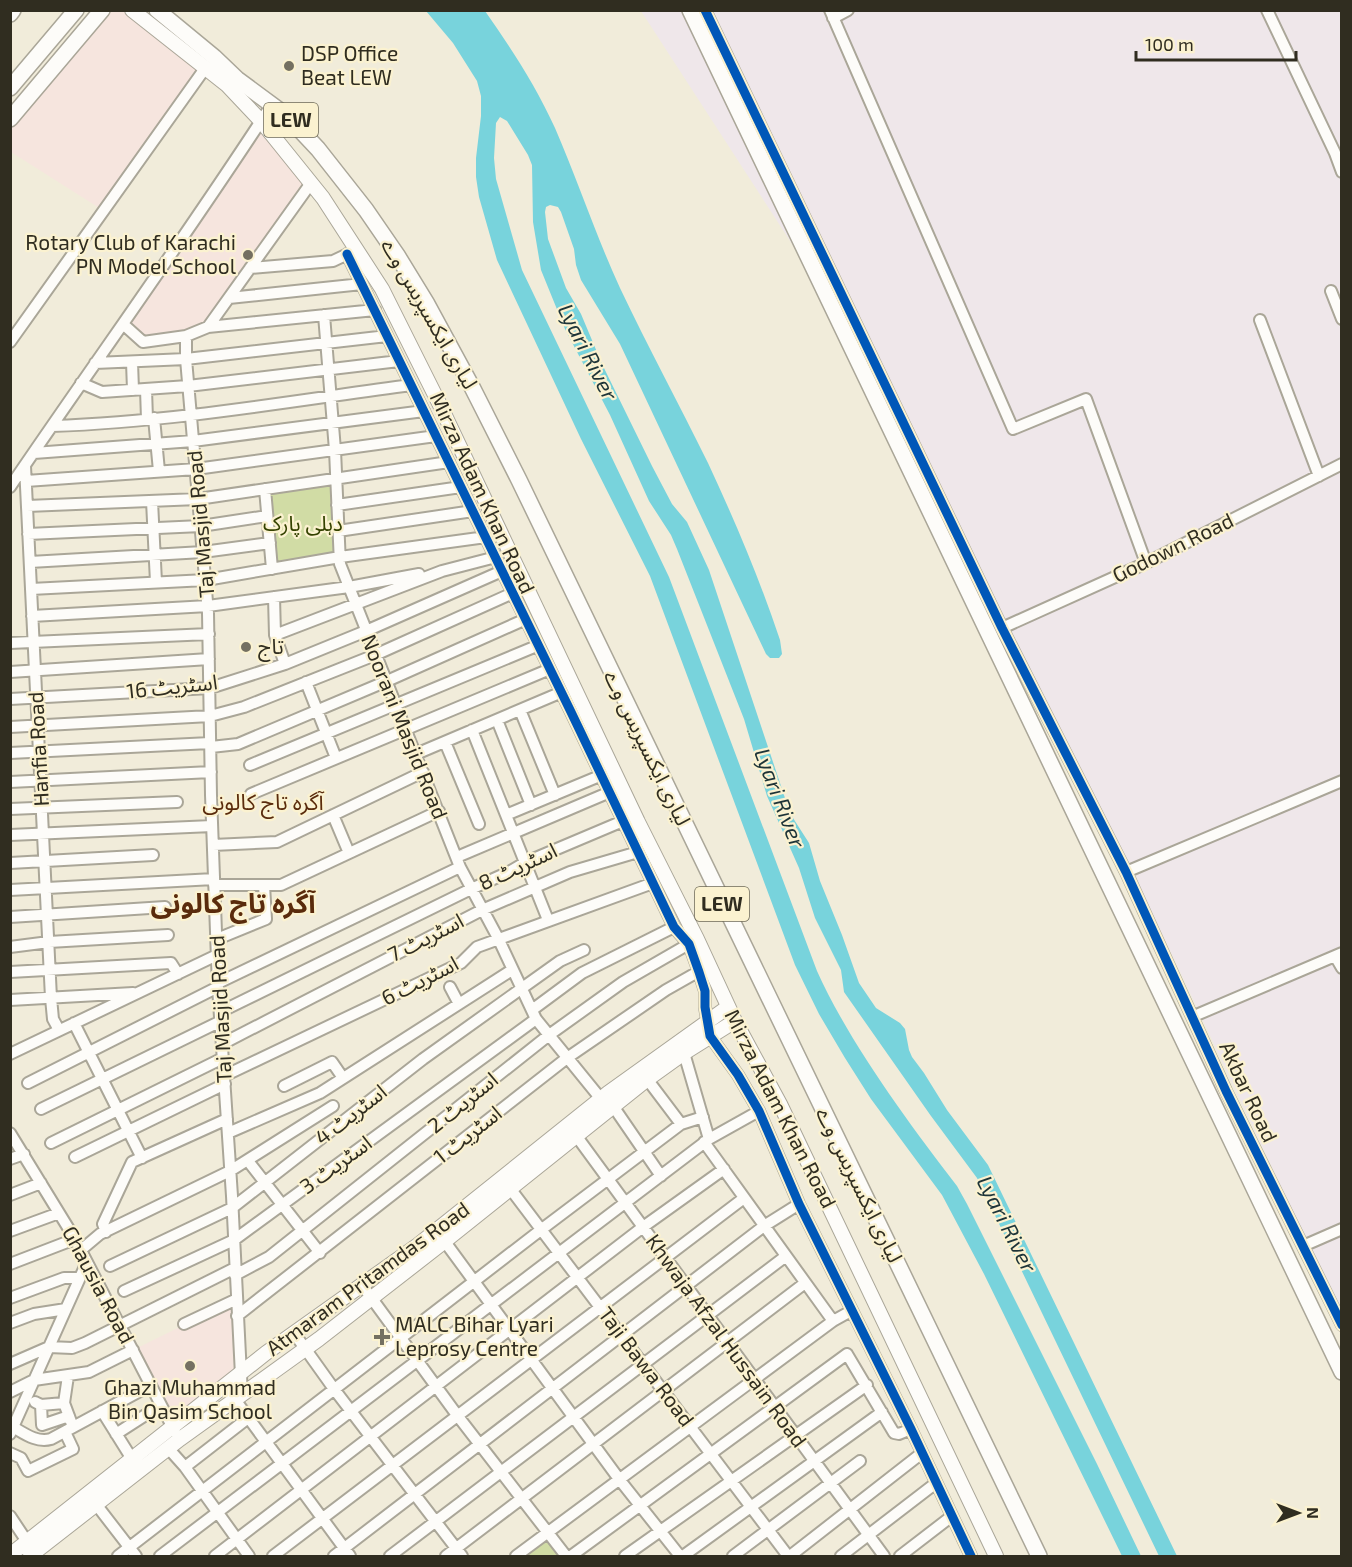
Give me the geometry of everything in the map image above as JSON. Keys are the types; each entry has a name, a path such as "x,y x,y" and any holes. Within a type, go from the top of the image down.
{"highway":[{"path":"10,88 76,10"},
{"path":"10,119 102,10"},
{"name":"لیاری ایکسپریس وے","path":"158,10 237,79 287,116 318,149 376,225 413,279 472,387 1039,1557"},
{"path":"690,10 1341,1372"}],"main road":[{"name":"Mirza Adam Khan Road","path":"132,10 228,85 261,121 311,183 352,252 381,289 439,403 638,822 704,969 728,1007 780,1104 996,1557"},
{"name":"Atmaram Pritamdas Road","path":"92,1499 173,1439 238,1398 371,1298 441,1236 506,1183 728,1007"},
{"name":"Atmaram Pritamdas Road","path":"607,1102 647,1079 735,1021"},
{"name":"Atmaram Pritamdas Road","path":"10,1556 32,1552 92,1499 132,1459 173,1439 225,1386 240,1374 362,1285 441,1236"}],"street":[{"name":"Akbar Road","path":"705,10 1002,628 1126,872 1194,1016 1226,1091 1341,1325"},
{"path":"848,10 831,14 1013,429 1086,399 1146,563"},
{"path":"1267,10 1335,153 1341,172"},
{"path":"10,342 206,67"},
{"path":"10,488 272,104"},
{"path":"208,327 311,183"},
{"path":"250,268 333,261 352,252 362,284 562,692 674,927 693,941"},
{"path":"229,298 362,284"},
{"path":"1331,291 1341,319"},
{"path":"123,324 143,342 186,336 208,327 375,310"},
{"name":"Noorani Masjid Road","path":"324,315 335,450 340,564 355,604 398,705 459,862 534,1014 567,1058 607,1102 661,1176"},
{"path":"1260,320 1319,476"},
{"name":"Taj Masjid Road","path":"186,336 188,386 208,606 216,939 237,1299 240,1374 238,1398"},
{"path":"95,363 186,359 387,336"},
{"path":"81,383 102,392 133,390 188,386 399,361"},
{"path":"132,362 133,390"},
{"path":"52,426 90,425 191,415 411,385"},
{"path":"146,389 159,471"},
{"path":"34,453 193,441 424,411"},
{"path":"26,481 196,469 436,436"},
{"path":"27,506 198,499 449,462"},
{"name":"Godown Road","path":"1002,628 1146,563 1341,464"},
{"name":"Hanfia Road","path":"25,466 51,998 53,1019 59,1030"},
{"path":"337,505 461,487"},
{"path":"265,489 272,569"},
{"path":"152,501 156,582"},
{"path":"338,531 473,511"},
{"path":"28,534 201,526 267,516"},
{"path":"31,589 206,580 340,557 486,537"},
{"path":"30,562 203,552 270,543"},
{"path":"275,634 442,571 496,557"},
{"name":"اسٹریٹ 16","path":"10,699 210,688 285,664 502,571"},
{"path":"32,616 208,606 349,587 419,574 420,579"},
{"path":"10,727 210,716 244,706 375,655 513,592"},
{"path":"274,597 275,634 285,664"},
{"path":"10,753 238,744 526,619"},
{"path":"10,643 209,634"},
{"path":"250,765 539,645"},
{"path":"10,672 209,659"},
{"path":"251,794 550,669"},
{"path":"306,682 336,758"},
{"path":"416,754 562,692"},
{"path":"520,710 555,795"},
{"path":"497,720 531,805"},
{"path":"472,730 548,920"},
{"path":"445,742 479,824"},
{"path":"10,782 211,772"},
{"path":"213,845 277,842 423,772"},
{"path":"506,815 602,776"},
{"path":"1126,872 1341,781"},
{"path":"28,1083 513,833 610,792"},
{"path":"10,809 177,802"},
{"path":"10,890 214,882 281,885 438,811"},
{"path":"333,815 349,854"},
{"name":"اسٹریٹ 8","path":"40,1109 471,889 526,862 623,821"},
{"path":"10,835 212,826"},
{"name":"اسٹریٹ 7","path":"222,1044 482,910 570,872 638,852"},
{"path":"10,863 153,855"},
{"name":"اسٹریٹ 6","path":"75,1157 224,1080 461,963 477,947 653,883"},
{"path":"216,939 266,919 264,885"},
{"path":"10,917 165,908"},
{"name":"اسٹریٹ 3","path":"124,1292 234,1240 534,1014 582,973 674,927"},
{"path":"10,947 48,942 168,935"},
{"name":"اسٹریٹ 2","path":"49,1347 72,1348 269,1257 549,1035 623,982 693,941"},
{"name":"اسٹریٹ 4","path":"110,1266 232,1208 423,1059 560,961 584,950"},
{"path":"10,1054 217,955"},
{"path":"1194,1016 1338,955 1341,968"},
{"path":"10,972 171,963 178,974"},
{"path":"704,969 710,1036 738,1075 759,1111 800,1204 911,1429 971,1557"},
{"name":"اسٹریٹ 1","path":"237,1316 567,1058 666,990 704,969"},
{"path":"228,1133 320,1093 512,970"},
{"path":"450,987 459,1004"},
{"path":"10,1000 139,993"},
{"path":"74,1023 142,1158"},
{"path":"684,1053 703,1117 707,1141 744,1198 833,1321"},
{"path":"51,1143 223,1058"},
{"path":"284,1086 332,1062 343,1078"},
{"path":"647,1079 681,1125"},
{"path":"81,1250 105,1232 248,1161 333,1106"},
{"path":"160,1557 707,1141 759,1111"},
{"path":"118,1557 132,1552 202,1491 644,1152 681,1125 703,1117"},
{"path":"105,1232 103,1224 132,1162 227,1119"},
{"name":"Khwaja Afzal Hussain Road","path":"573,1131 884,1557"},
{"name":"Ghausia Road","path":"10,1133 81,1250 161,1405 185,1467 249,1557"},
{"path":"10,1159 24,1154"},
{"path":"248,1161 320,1252"},
{"path":"215,1557 643,1227 724,1169"},
{"name":"Taji Bawa Road","path":"506,1183 789,1557"},
{"path":"10,1195 41,1184"},
{"path":"273,1557 457,1414 744,1198"},
{"path":"334,1557 347,1553 416,1495 764,1226 800,1204"},
{"path":"10,1231 59,1214"},
{"path":"1303,1246 1341,1229"},
{"path":"441,1236 619,1479 682,1557 882,1412"},
{"path":"10,1264 75,1239"},
{"path":"390,1557 786,1256"},
{"path":"87,1262 13,1424 32,1438 45,1441 69,1425 102,1411 151,1385"},
{"path":"10,1298 64,1278 80,1278"},
{"path":"446,1557 459,1553 522,1498 805,1283"},
{"path":"362,1285 566,1557"},
{"path":"184,1324 237,1299"},
{"path":"10,1323 34,1314 66,1309"},
{"path":"516,1557 754,1379 833,1321 851,1311"},
{"path":"294,1333 459,1553"},
{"path":"10,1364 49,1347"},
{"path":"10,1392 34,1380 89,1372 133,1350"},
{"path":"571,1557 848,1354 894,1433 899,1434 911,1429"},
{"path":"10,1453 21,1458 28,1471 73,1449 64,1403 68,1376"},
{"path":"625,1557 867,1385"},
{"path":"225,1386 238,1398 248,1418 347,1553"},
{"path":"27,1397 41,1405 64,1403"},
{"path":"41,1405 42,1425 69,1425"},
{"path":"116,1434 161,1405"},
{"path":"102,1411 132,1459"},
{"path":"185,1467 248,1418"},
{"path":"789,1557 922,1453"},
{"path":"733,1557 860,1461"},
{"path":"841,1557 936,1483"},
{"path":"92,1499 132,1552"},
{"path":"10,1516 32,1552"},
{"path":"900,1557 952,1516"}],"shaded area":[{"path":"106,11 146,11 207,65 104,211 11,152 10,119"},
{"path":"641,11 1341,11 1341,1314 1149,906 1037,685 912,429"},
{"name":"Rotary Club of Karachi PN Model School","path":"261,121 311,183 208,327 143,342 123,324"},
{"name":"Ghazi Muhammad Bin Qasim School","path":"237,1299 240,1382 176,1432 133,1350"}],"green space":[{"name":"دہلی پارک","path":"335,479 340,557 272,568 265,489"},
{"path":"547,1532 566,1556 516,1556"}],"water":[{"name":"Lyari River","path":"426,11 485,11 523,68 548,112 620,288 708,463 737,529 780,640 782,654 779,658 770,658 766,654 620,344 581,280 574,249 561,212 558,207 550,205 546,207 545,212 548,239 566,288 581,314 602,364 652,466 672,504 687,522 709,570 787,804 809,843 820,881 859,983 876,1008 900,1023 905,1029 912,1057 947,1110 988,1165 1177,1556 1159,1556 977,1178 844,992 841,970 815,918 799,868 767,796 744,719 677,549 671,535 649,501 610,415 565,329 541,270 533,222 532,165 507,121 500,117 496,123 494,158 496,179 522,270 669,577 817,971 830,999 863,1054 957,1186 967,1204 1141,1556 1122,1556 984,1274 942,1195 871,1099 819,1014 795,965 650,576 581,439 497,260 479,197 476,177 481,116 481,96 477,81 453,43"}],"cycle path":[{"path":"705,10 1002,628 1126,872 1226,1091 1342,1325"},
{"path":"347,254 674,927 689,944 705,991 710,1036 738,1075 759,1111 799,1204 911,1429 971,1556"}],"place":[{"name":"DSP Office Beat LEW","path":"289,66"},
{"name":"Rotary Club of Karachi PN Model School","path":"248,255"},
{"name":"تاج","path":"246,647"},
{"name":"MALC Bihar Lyari Leprosy Centre","path":"382,1337"},
{"name":"Ghazi Muhammad Bin Qasim School","path":"190,1366"}],"district":[{"name":"آگرہ تاج کالونی","path":"263,802"},
{"name":"آگرہ تاج کالونی","path":"233,904"}]}
